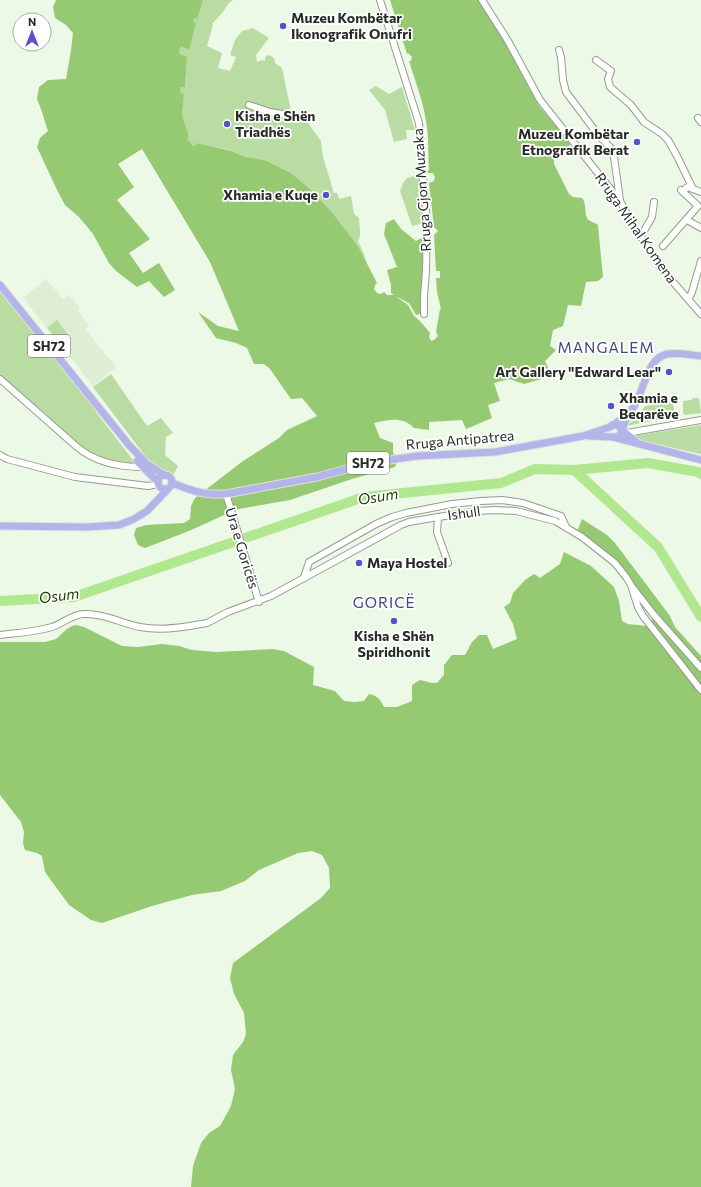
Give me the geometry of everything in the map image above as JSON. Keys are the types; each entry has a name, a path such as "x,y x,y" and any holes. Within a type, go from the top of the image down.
{"main road":[{"name":"Rruga Antipatrea","path":"0,285 142,460 153,469 171,478 170,486"},
{"name":"Rruga Antipatrea","path":"98,407 103,418 142,467 163,489 170,486 201,493 226,494 317,477 380,461 418,456 495,452 583,436 612,425 628,414 638,400 651,366 656,360 668,354 701,356"},
{"name":"SH72","path":"625,432 628,414"},
{"path":"625,432 621,433 619,436 613,437 609,433 612,425 618,425 639,444 701,460"},
{"name":"SH72","path":"583,436 613,437"},
{"path":"152,507 160,477 164,475"},
{"path":"0,526 86,527 118,525 134,519 147,511 170,486"}],"street":[{"name":"Rruga Gjon Muzaka","path":"380,0 419,123 427,222 424,314"},
{"name":"Rruga Mihal Komena","path":"482,0 508,41 540,100 620,201 637,232 660,267 701,314"},
{"path":"559,50 566,92 599,136 612,150 620,201"},
{"path":"596,60 611,71 608,79 611,88 631,105 644,122 668,140 693,189"},
{"path":"249,105 270,112 300,117"},
{"path":"663,246 672,234 687,220 698,205 682,191 687,187 701,192"},
{"path":"641,236 652,217 654,202"},
{"path":"687,220 701,228"},
{"path":"688,299 692,292 701,261"},
{"path":"0,379 88,455 124,466 142,467"},
{"path":"625,432 701,420"},
{"path":"0,455 75,477 148,486 158,484"},
{"name":"Ura e Goricës","path":"226,494 259,602"},
{"path":"304,578 309,562 376,524 406,513 452,504 502,500 523,503 561,516 566,528"},
{"name":"Ishull","path":"0,634 46,628 82,614 97,616 150,629 164,629 207,623 228,612 259,602 401,525 409,522 478,511 505,510 539,516 555,521 587,541 615,563 626,577 643,616 701,690"},
{"path":"438,517 437,532 448,562"},
{"path":"630,585 654,615 701,668"}],"shaded area":[{"path":"46,279 63,299 69,295 80,308 78,310 89,326 85,329 116,367 93,386 23,298"}],"green space":[{"path":"56,0 203,0 197,19 195,18 193,20 196,23 189,50 181,46 179,52 187,57 185,87 181,87 180,93 184,94 182,115 189,136 187,139 194,146 197,143 228,150 246,157 265,160 291,173 310,189 331,211 358,246 377,283 374,289 377,293 381,294 384,292 387,295 394,295 391,293 391,285 387,270 397,267 384,234 386,223 394,219 401,229 416,241 425,236 423,313 416,315 409,303 395,296 408,305 414,316 430,333 429,337 431,341 438,336 436,332 441,309 437,292 436,278 440,278 440,271 436,271 434,235 438,231 434,227 429,183 434,181 435,177 433,173 427,173 429,170 427,127 421,98 409,61 411,61 412,57 408,53 407,54 390,0 479,0 513,53 539,106 570,142 569,148 565,152 560,152 554,159 554,164 569,194 573,197 582,198 587,218 598,225 603,277 598,281 586,282 581,306 568,305 563,326 553,330 550,346 556,350 545,361 552,376 524,384 509,379 494,383 500,401 488,405 492,418 466,429 462,420 429,422 429,430 414,428 400,420 374,423 380,438 393,443 393,452 397,462 395,467 352,479 290,500 239,509 145,548 138,545 134,535 136,528 146,525 184,523 190,519 191,506 195,498 243,461 279,438 287,430 317,416 302,398 291,399 270,369 264,364 254,364 247,348 236,343 216,338 198,312 218,326 239,331 210,262 142,149 118,164 134,187 117,200 150,239 129,253 143,273 159,263 175,290 164,297 149,281 137,287 116,271 109,263 93,234 79,217 65,205 37,147 40,138 48,131 37,99 39,87 48,80 66,79 71,50 73,33 66,25 55,18 53,7"},
{"path":"203,0 233,0 212,24 207,46 222,53 218,68 230,71 236,57 230,55 235,40 242,31 253,28 269,38 256,55 257,62 262,60 265,61 265,57 269,55 274,58 275,63 282,68 292,116 303,116 321,141 323,157 334,193 337,193 339,199 351,196 354,214 359,218 360,233 358,241 367,264 358,246 331,211 310,189 291,173 265,160 246,157 226,149 197,143 195,146 186,139 189,136 182,115 184,94 180,94 180,87 185,87 187,58 179,52 180,47 193,30 196,23 193,20"},
{"path":"376,86 389,94 402,87 415,130 406,130 407,139 394,142 385,110 369,90"},
{"path":"419,175 424,223 412,226 400,191 407,178"},
{"path":"0,289 95,406 96,412 136,464 125,464 92,454 76,444 46,414 0,376"},
{"path":"57,320 71,338 61,346 47,328"},
{"path":"111,374 147,426 161,418 173,433 166,437 165,455 178,466 172,477 163,472 146,457 93,387"},
{"path":"693,398 699,398 701,413 685,415 683,413 683,401 691,400"},
{"path":"670,402 673,404 674,417 626,426 636,418 645,406"},
{"path":"701,425 701,454 637,440 634,436"},
{"path":"582,519 607,535 615,543 670,616 675,627 701,656 701,1187 191,1187 193,1166 201,1143 209,1133 220,1126 231,1106 235,1089 231,1070 233,1055 243,1042 246,1034 244,1013 234,994 230,978 233,963 321,898 330,888 329,868 322,855 312,851 298,853 259,870 245,881 221,891 192,895 152,906 102,923 91,920 69,905 45,872 42,856 25,850 23,843 24,832 21,822 0,795 0,642 45,642 56,639 67,629 76,625 84,627 122,646 138,647 162,644 179,646 192,650 216,652 273,649 284,651 314,667 313,685 335,691 344,701 364,701 369,694 378,698 384,707 397,707 412,701 412,685 420,680 437,683 444,675 444,665 452,655 465,655 472,642 479,635 487,635 493,649 517,639 513,624 504,607 510,603 513,593 525,580 534,574 540,578 560,564 564,552 591,566 614,587 619,601 622,621 628,624 647,626 656,615 616,562 577,532"}],"waterway":[{"path":"574,470 648,463 698,472 701,474"},
{"name":"Osum","path":"0,601 74,597 364,497 501,483 535,469 574,470 658,547 701,617"}],"place":[{"name":"Muzeu Kombëtar Ikonografik Onufri","path":"283,26"},
{"name":"Kisha e Shën Triadhës","path":"227,124"},
{"name":"Muzeu Kombëtar Etnografik Berat","path":"637,142"},
{"name":"Xhamia e Kuqe","path":"326,195"},
{"name":"Art Gallery \"Edward Lear\"","path":"669,372"},
{"name":"Xhamia e Beqarëve","path":"611,406"},
{"name":"Maya Hostel","path":"359,563"},
{"name":"Kisha e Shën Spiridhonit","path":"394,621"}],"district":[{"name":"MANGALEM","path":"606,348"},
{"name":"GORICË","path":"384,603"}]}
